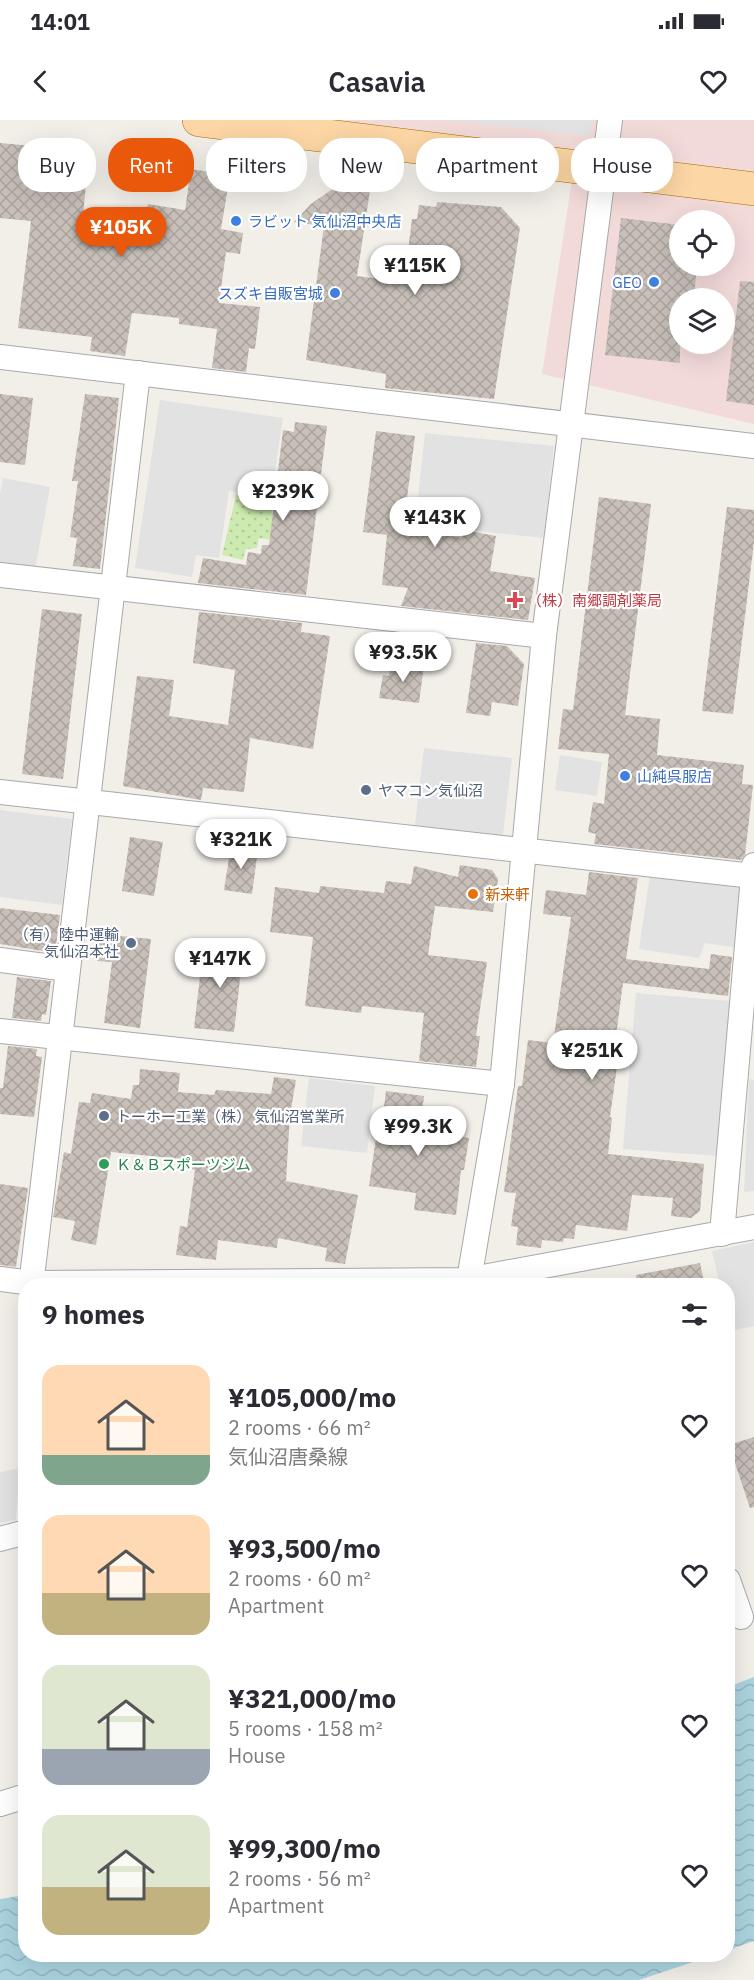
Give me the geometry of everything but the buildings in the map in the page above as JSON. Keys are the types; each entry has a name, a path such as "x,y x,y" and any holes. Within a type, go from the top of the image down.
{"main road":[{"path":"199,120 571,167"},
{"path":"673,179 754,189"}],"street":[{"path":"608,138 610,120"},
{"path":"469,1278 502,1084 544,636 600,192"},
{"path":"0,357 754,446"},
{"path":"33,1278 86,801 114,587 138,373"},
{"path":"0,575 544,636"},
{"path":"0,792 525,850 753,871 722,1234"},
{"path":"0,960 67,969"},
{"path":"0,1031 502,1084"},
{"path":"494,1278 754,1227"},
{"path":"0,1279 18,1282"},
{"path":"0,1539 18,1534"},
{"path":"735,1600 741,1617"},
{"path":"0,1804 18,1798"}],"shaded area":[{"path":"212,120 754,120 754,424 542,374 571,186 571,192 673,192 673,138 571,138 571,180 559,178 559,138 416,138 416,154 404,152 404,138 320,138"},
{"path":"449,120 592,120 590,136"},
{"path":"160,400 283,418 271,497 229,491 219,558 196,555 192,577 135,568"},
{"path":"425,433 554,446 544,538 415,525"},
{"path":"3,478 50,487 35,570 0,563 0,494"},
{"path":"424,748 512,758 502,843 414,833"},
{"path":"560,755 602,762 597,796 555,790"},
{"path":"0,810 72,819 62,905 0,897"},
{"path":"650,875 746,889 738,948 705,943 699,958 639,949"},
{"path":"636,993 730,1001 717,1156 623,1149"},
{"path":"309,1078 375,1086 367,1153 301,1146"},
{"path":"749,1079 754,1080 754,1191 744,1192"},
{"path":"754,1242 754,1326 735,1330 735,1278 718,1278 712,1251"},
{"path":"18,1468 16,1520 0,1523 0,1472"}],"green space":[{"path":"236,495 270,503 272,514 283,516 278,541 259,538 257,548 246,549 243,560 222,555"}],"water":[{"path":"754,1677 754,1941 735,1948 735,1684"},
{"path":"18,1896 18,1962 693,1962 639,1980 0,1980 0,1899"}],"place":[{"name":"ラビット 気仙沼中央店","path":"236,221"},
{"name":"GEO","path":"654,282"},
{"name":"スズキ自販宮城","path":"335,293"},
{"name":"（株）南郷調剤薬局","path":"515,600"},
{"name":"山純呉服店","path":"625,776"},
{"name":"ヤマコン気仙沼","path":"366,790"},
{"name":"新来軒","path":"473,894"},
{"name":"（有）陸中運輸 気仙沼本社","path":"131,943"},
{"name":"トーホー工業（株） 気仙沼営業所","path":"104,1116"},
{"name":"Ｋ＆Ｂスポーツジム","path":"104,1164"}]}
